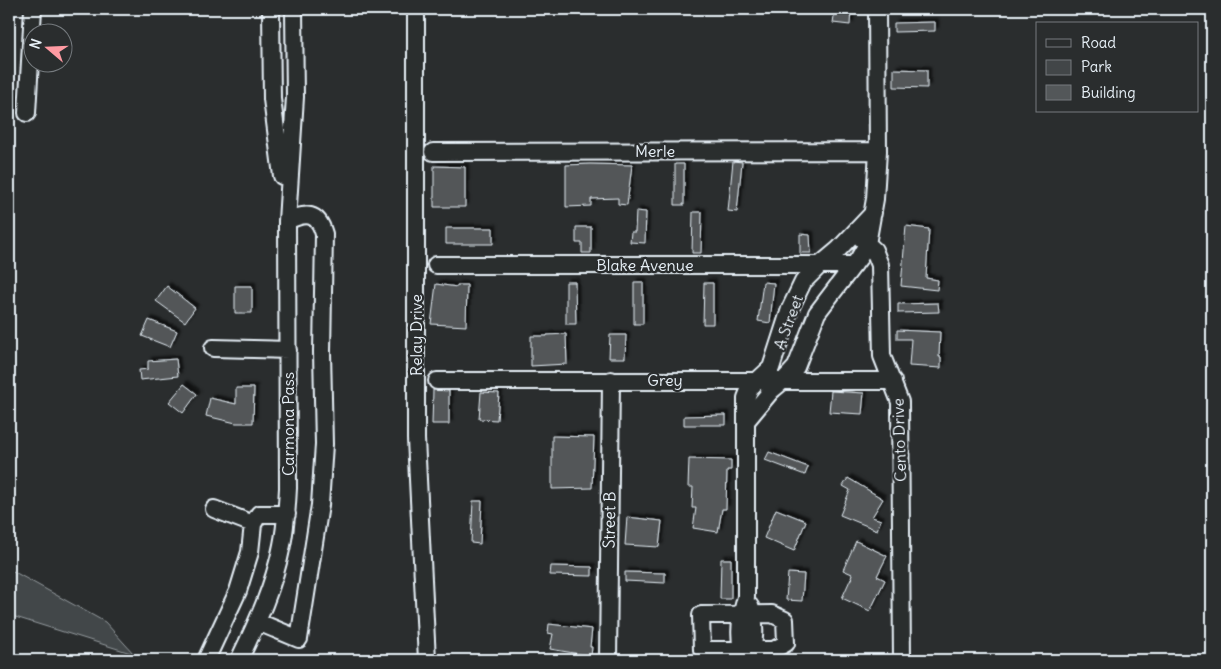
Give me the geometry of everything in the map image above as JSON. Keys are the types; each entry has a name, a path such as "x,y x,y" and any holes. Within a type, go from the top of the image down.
{"street":[{"path":"27,113 33,9"},
{"name":"Carmona Pass","path":"271,9 272,99 287,221"},
{"name":"Carmona Pass","path":"239,660 258,622 273,581 287,514 287,221 295,97 294,9"},
{"name":"Relay Drive","path":"416,9 416,439 427,660"},
{"name":"A Street","path":"747,420 770,391 796,367 817,313 854,265 867,244 875,199 878,151 877,9"},
{"path":"271,33 294,33"},
{"name":"Merle","path":"433,152 878,151"},
{"name":"A Street","path":"747,655 746,398 750,388 771,368 790,308 803,282 838,250 873,213"},
{"path":"258,622 299,639 320,505 324,444 322,352 324,234 321,224 311,216 297,216 287,221"},
{"name":"Cento Drive","path":"854,232 874,250 880,265 882,356 900,402 902,660"},
{"name":"Blake Avenue","path":"436,265 854,265"},
{"path":"213,348 288,350"},
{"name":"Street B","path":"608,660 611,380"},
{"name":"Grey","path":"438,381 893,380"},
{"path":"214,509 253,524"},
{"path":"206,660 238,591 250,552 253,524 259,514 287,514"},
{"path":"772,614 785,620 786,643 774,650 747,655 702,650 701,615 772,614"}],"green space":[{"path":"9,569 105,622 134,654 9,615"}],"building":[{"path":"835,9 851,9 850,25 833,23"},
{"path":"935,22 935,31 894,32 894,23"},
{"path":"894,69 927,70 927,88 894,87"},
{"path":"733,161 742,162 737,212 728,211"},
{"path":"675,164 684,164 684,205 675,205"},
{"path":"566,165 632,165 627,205 618,204 618,198 591,199 591,206 566,207"},
{"path":"434,166 465,167 465,207 434,207"},
{"path":"636,211 646,212 645,243 630,242 631,232 635,232"},
{"path":"693,212 702,212 701,253 692,253"},
{"path":"906,226 929,229 926,278 938,280 937,290 901,286"},
{"path":"576,227 591,227 591,253 582,253 582,243 576,243"},
{"path":"446,228 493,228 493,244 446,244"},
{"path":"800,234 810,235 811,253 800,253"},
{"path":"566,282 575,282 576,324 566,324"},
{"path":"634,282 643,282 643,324 634,324"},
{"path":"763,282 774,283 770,323 758,321"},
{"path":"704,283 713,283 713,324 703,324"},
{"path":"436,284 457,287 457,285 467,285 466,326 431,324"},
{"path":"167,286 195,308 185,322 156,301"},
{"path":"235,286 252,286 252,313 235,313"},
{"path":"938,303 939,312 898,313 898,304"},
{"path":"149,320 177,331 170,347 142,336"},
{"path":"897,330 940,332 939,357 941,357 941,368 909,366 911,339 897,339"},
{"path":"566,334 567,364 531,366 531,336"},
{"path":"610,335 626,335 625,358 609,358"},
{"path":"176,359 178,376 140,380 139,370 148,369 148,361"},
{"path":"184,384 197,394 183,413 169,402"},
{"path":"236,388 254,388 253,423 236,423 206,416 210,398 236,404"},
{"path":"433,390 449,391 449,424 432,424"},
{"path":"831,391 864,393 862,414 829,412"},
{"path":"481,392 499,393 497,420 479,419"},
{"path":"726,415 726,425 684,425 684,416"},
{"path":"552,436 594,437 592,488 552,489"},
{"path":"769,452 808,467 805,475 765,460"},
{"path":"689,459 731,460 731,470 727,470 726,509 722,509 718,532 693,528 696,508 692,508 693,487 688,487"},
{"path":"848,478 883,499 872,517 881,520 877,530 840,515 850,490 843,486"},
{"path":"473,501 482,501 480,544 471,543"},
{"path":"776,509 806,521 794,551 764,538"},
{"path":"627,517 662,521 659,547 625,545"},
{"path":"856,541 887,556 877,576 885,580 870,611 842,598 851,578 853,579 851,577 852,574 843,570"},
{"path":"721,559 731,559 731,599 720,599"},
{"path":"551,566 592,567 592,576 550,575"},
{"path":"625,572 665,573 665,583 625,581"},
{"path":"788,573 804,574 802,601 786,600"},
{"path":"549,624 592,629 591,656 550,649 553,634 548,633"}]}
